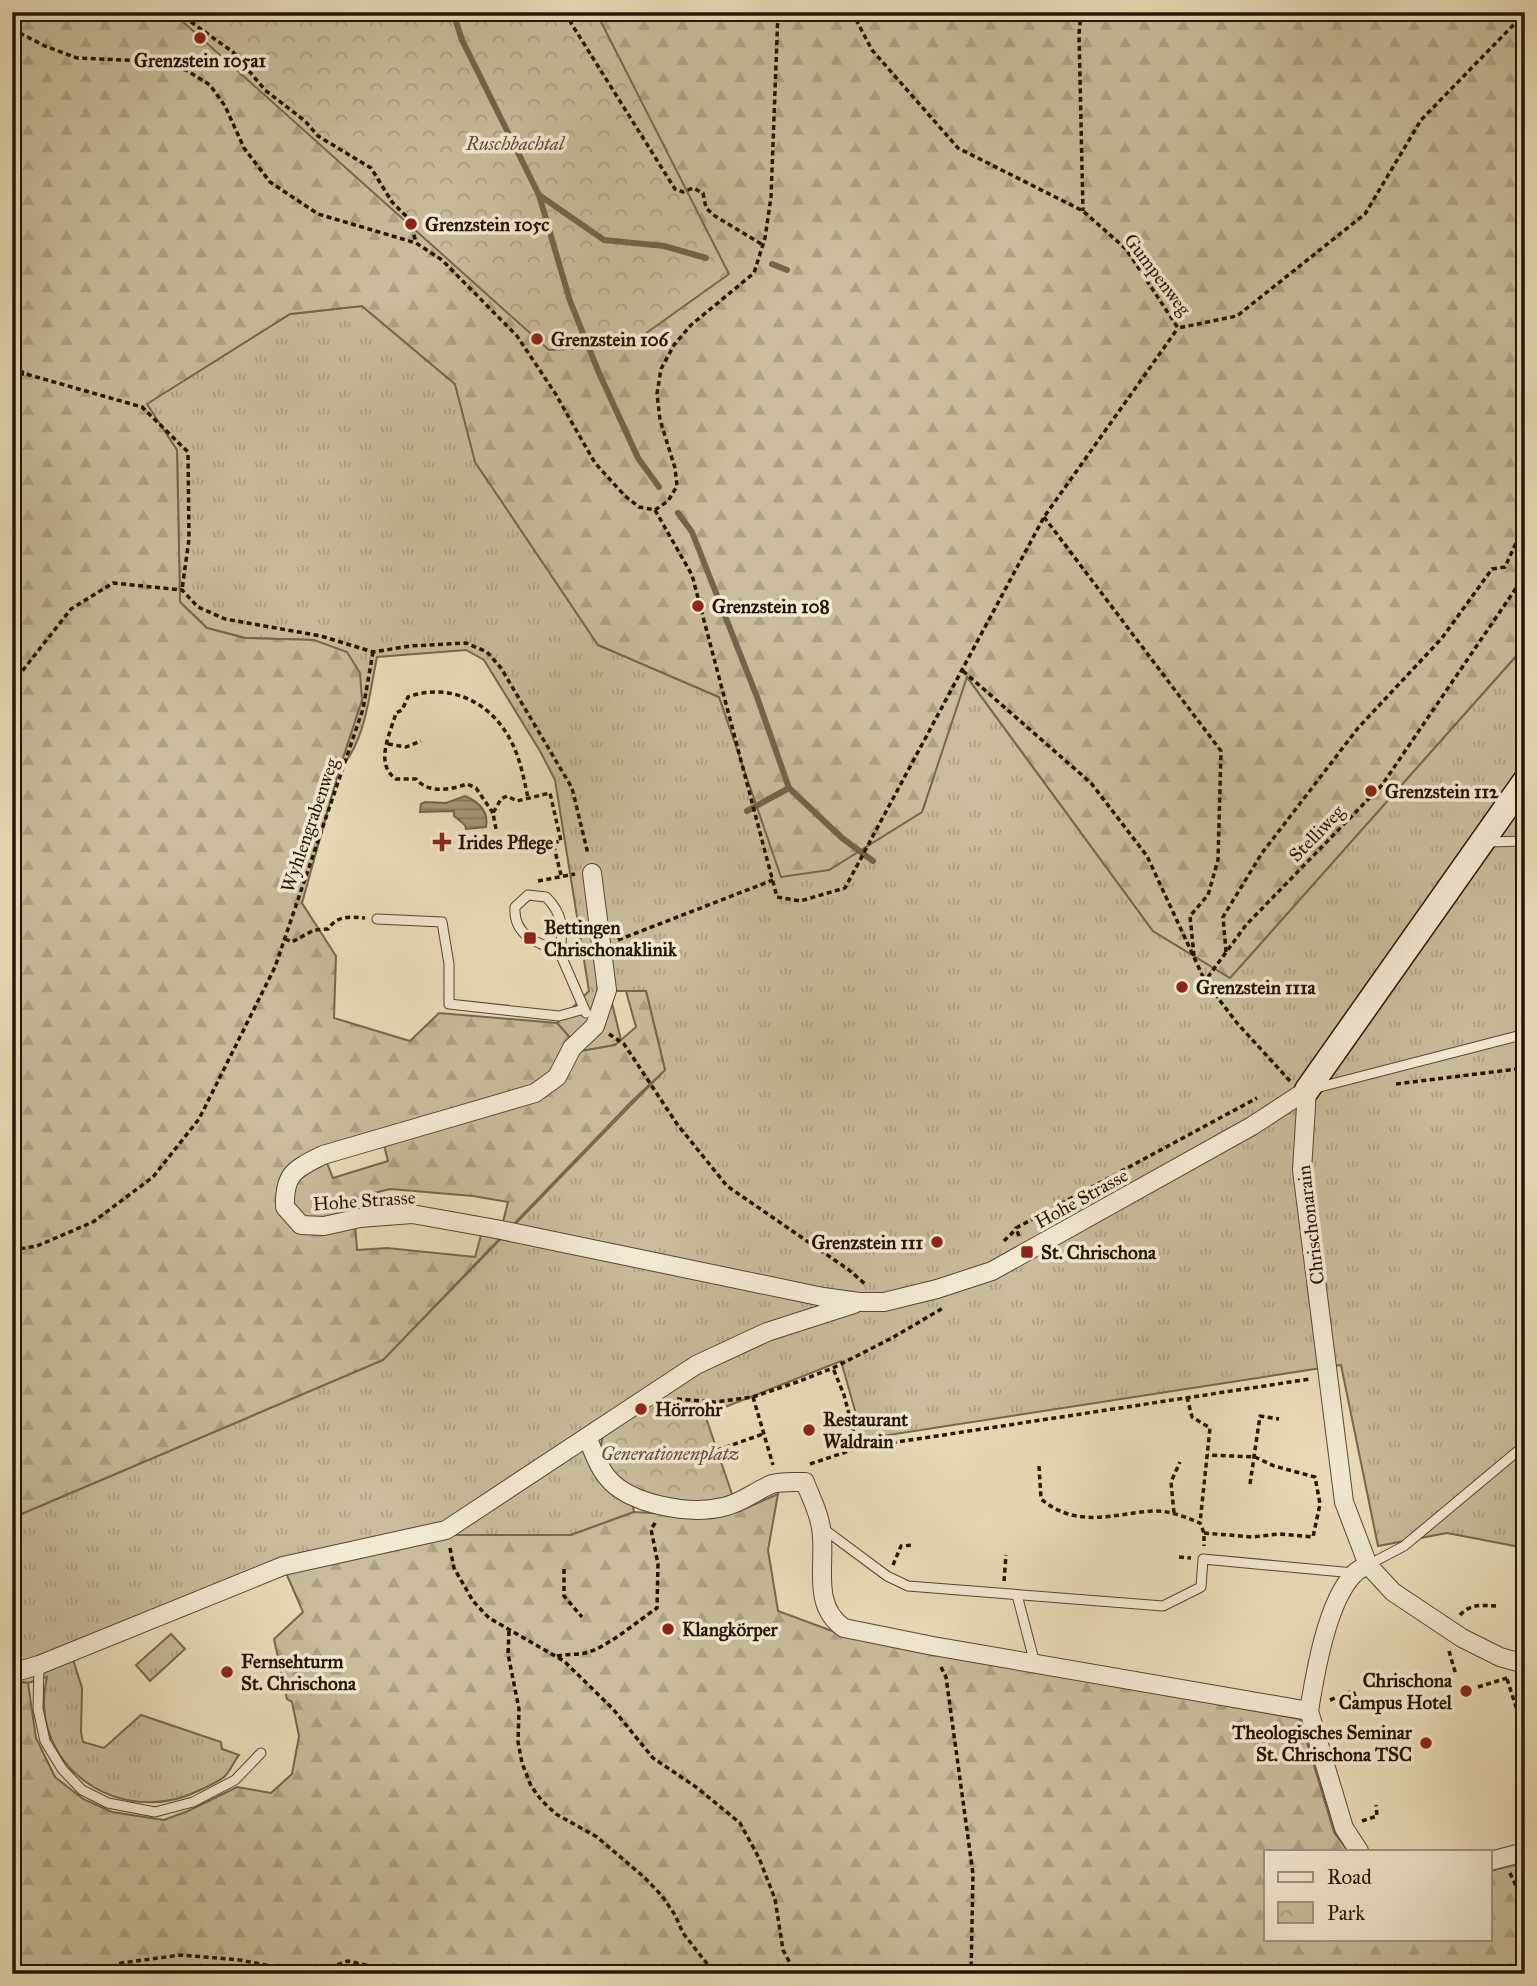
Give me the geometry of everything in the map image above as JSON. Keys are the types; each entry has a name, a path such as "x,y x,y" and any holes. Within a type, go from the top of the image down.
{"street":[{"path":"1295,1088 1482,842 1525,780"},
{"name":"Hohe Strasse","path":"592,873 607,990 595,1026 572,1048 557,1077 535,1093 323,1155 297,1168 284,1187 285,1207 301,1225 324,1226 360,1218 412,1214 823,1297 884,1302 937,1289 992,1271 1252,1126 1295,1088"},
{"name":"Chrischonarain","path":"1295,1088 1302,1170 1344,1502 1361,1569 1456,1634 1522,1669"},
{"name":"Hohe Strasse","path":"12,1673 39,1665 283,1566 446,1531 588,1439 696,1364 767,1332 859,1302"},
{"path":"588,1439 606,1477 618,1488 636,1497 666,1506 684,1509 722,1507 748,1499 774,1483 804,1482 821,1527 823,1600 834,1622 844,1628 860,1633 1309,1711"},
{"path":"1358,1850 1344,1828 1309,1711 1315,1675 1334,1608 1361,1569"},
{"path":"1497,1860 1525,1852"}],"lane":[{"path":"1482,842 1525,841"},
{"path":"559,951 530,938 522,932 514,919 515,907 528,895 546,897 557,908 563,938 559,951 584,1009 595,1026"},
{"path":"377,919 442,922 449,964 449,1004 559,1016 584,1009"},
{"path":"1295,1088 1525,1034"},
{"path":"821,1527 887,1576 908,1586 1163,1606 1201,1587 1198,1559 1361,1569 1404,1546 1525,1445"},
{"path":"1017,1595 1035,1664"},
{"path":"39,1665 37,1709 45,1741 62,1769 82,1790 108,1803 155,1812 193,1802 235,1780 261,1753"}],"path":[{"path":"177,12 233,52 265,89 305,121 318,136 371,168 392,202 410,220 416,243"},
{"path":"567,12 571,23 675,189 683,192 693,188 703,193 706,208 715,216 763,245"},
{"path":"12,29 77,58 145,61 186,70 210,85 225,106 244,148 270,182 318,214 416,243 442,260 517,336 555,393 595,463 625,496 639,507 655,509 668,501 677,486 676,468 660,420 657,394 661,369 674,345 691,325 754,273 763,245 771,197 778,12"},
{"name":"Gumpenweg","path":"852,12 872,50 958,148 1083,211 1126,249 1178,328 1237,316 1365,214 1421,120 1525,13"},
{"path":"1081,12 1079,34 1083,211"},
{"path":"655,509 692,575 777,897 800,901 845,888 1045,517 1178,328"},
{"path":"12,366 26,374 142,407 188,452 189,540 182,590"},
{"path":"12,374 26,374"},
{"path":"1045,517 1221,751 1218,860 1208,895 1190,916 1194,956"},
{"path":"1226,953 1223,917 1262,853 1358,728 1442,638 1492,569 1506,567 1516,542 1525,532"},
{"name":"Stelliweg","path":"1205,981 1246,925 1382,785 1525,575"},
{"path":"12,684 71,609 113,583 182,590 198,607 225,619 321,636 373,652 410,646 466,643 487,652 500,668 572,788 592,873 551,878"},
{"name":"Wyhlengrabenweg","path":"12,1250 37,1246 93,1222 153,1177 199,1119 269,979 285,939 363,709 373,652"},
{"path":"12,667 19,674"},
{"path":"962,670 1091,783 1147,856 1205,981 1237,1023 1295,1088"},
{"path":"496,829 493,813 477,789 467,784 448,790 422,785 416,779 396,779 385,769 387,744 396,713 402,710 408,697 422,692 444,691 463,695 481,705 502,725 513,744 528,798"},
{"path":"387,744 406,747 421,741"},
{"path":"493,813 501,799 507,796 517,801 550,793 561,841 553,843 561,875"},
{"path":"601,947 773,880"},
{"path":"285,939 292,942 313,930 328,929 334,920 345,916 377,919"},
{"path":"595,1026 624,1044 677,1124 727,1186 849,1270 884,1302"},
{"path":"1387,1084 1525,1068"},
{"path":"1022,1245 1016,1228 1265,1094"},
{"path":"650,1394 715,1402 752,1397 833,1368 892,1338 950,1303"},
{"path":"833,1368 844,1395 858,1448"},
{"path":"800,1467 858,1448 1329,1376"},
{"path":"752,1397 779,1483"},
{"path":"1179,1557 1198,1559 1204,1533 1200,1523 1210,1428 1192,1417 1188,1397"},
{"path":"1250,1484 1260,1416 1279,1419"},
{"path":"709,1453 763,1434"},
{"path":"1204,1533 1252,1537 1279,1534 1313,1537 1321,1504 1315,1477 1273,1466 1255,1457 1208,1455"},
{"path":"1174,1513 1171,1482 1180,1462"},
{"path":"1039,1466 1041,1499 1049,1506 1076,1516 1096,1519 1154,1511 1174,1513 1200,1523"},
{"path":"555,1656 584,1654 604,1647 657,1608 658,1564 651,1529 666,1506"},
{"path":"446,1531 454,1568 472,1601 489,1618 564,1661 613,1709 653,1758 696,1787 740,1823 759,1858 775,1899 783,1950 796,1974"},
{"path":"887,1576 901,1546 914,1545"},
{"path":"1003,1594 1006,1555"},
{"path":"564,1569 564,1596 582,1617"},
{"path":"1456,1634 1458,1616 1467,1608 1496,1606"},
{"path":"509,1631 508,1654 519,1709 518,1742 522,1763 531,1786 556,1814 597,1837 645,1878 662,1896 683,1933 715,1974"},
{"path":"933,1646 946,1677 973,1874 971,1974"},
{"path":"1478,1687 1507,1678 1522,1669"},
{"path":"1507,1678 1525,1735"},
{"path":"1309,1711 1353,1691 1359,1707"},
{"path":"1344,1828 1377,1816 1376,1805"},
{"path":"1497,1860 1525,1905"},
{"path":"96,1974 121,1963 181,1955 240,1960 290,1970 319,1971 348,1961 404,1974"}],"green space":[{"path":"12,12 1525,12 1525,646 1230,978 1153,931 967,677 922,812 829,870 781,877 719,697 598,645 475,462 455,384 362,306 290,314 147,404 177,450 180,602 207,628 245,638 314,640 347,652 360,673 362,700 339,770 302,903 336,956 334,1018 410,1041 439,1013 557,1023 582,1051 615,1045 636,1027 626,991 646,991 665,1070 383,1360 12,1518","holes":["384,1145 388,1161 333,1178 327,1163","390,1189 473,1196 508,1202 501,1230 483,1228 475,1257 387,1248 357,1250 355,1223 345,1225 342,1201"]},
{"name":"Ruschbachtal","path":"172,12 596,12 729,274 628,346 549,350"},
{"path":"362,306 455,384 476,462 598,645 719,697 782,877 922,812 966,676 1153,931 1230,978 1525,646 1525,1548 1447,1533 1378,1546 1341,1365 863,1439 841,1361 705,1415 653,1402 630,1488 634,1512 571,1535 453,1535 283,1566 71,1653 82,1688 83,1742 104,1748 141,1715 221,1742 222,1749 239,1755 224,1777 200,1790 170,1800 140,1802 112,1796 86,1782 66,1763 51,1738 44,1709 47,1677 28,1683 12,1681 12,1518 383,1360 665,1070 646,991 609,991 621,1040 615,1045 581,1051 557,1023 589,991 555,780 484,660 466,650 377,657 361,732 339,770 362,700 314,640 245,638 207,628 180,602 177,450 146,404 290,314"},
{"name":"Generationenplatz","path":"653,1402 705,1415 733,1497 701,1502 672,1500 642,1492 616,1477 601,1452 603,1436"},
{"path":"778,1494 768,1550 778,1611 843,1635 1300,1719 1334,1832 1347,1850 1264,1850 1264,1940 1492,1940 1492,1870 1525,1862 1525,1974 12,1974 12,1681 28,1683 36,1738 55,1777 83,1799 112,1812 164,1820 237,1787 271,1793 292,1774 299,1736 292,1702 287,1699 274,1639 303,1612 283,1566 453,1535 571,1535 634,1512 704,1516 740,1511"},
{"path":"171,1634 185,1649 150,1681 136,1665"}],"shaded area":[{"path":"465,796 482,808 486,816 486,827 466,829 454,816 454,811 420,812 421,804 425,802 446,803"}],"waterway":[{"path":"453,12 462,40 539,195 570,301 599,373 638,458 659,487"},
{"path":"539,195 604,240 664,246 706,258"},
{"path":"772,264 787,270"},
{"path":"678,513 692,532 757,697 789,788 842,838 873,861"},
{"path":"747,811 789,788"}],"place":[{"name":"Grenzstein 105a1","path":"200,38"},
{"name":"Grenzstein 105c","path":"411,224"},
{"name":"Grenzstein 106","path":"537,339"},
{"name":"Grenzstein 108","path":"698,606"},
{"name":"Grenzstein 112","path":"1371,791"},
{"name":"Irides Pflege","path":"442,842"},
{"name":"Bettingen Chrischonaklinik","path":"530,938"},
{"name":"Grenzstein 111a","path":"1182,987"},
{"name":"Grenzstein 111","path":"937,1242"},
{"name":"St. Chrischona","path":"1027,1252"},
{"name":"Hörrohr","path":"641,1409"},
{"name":"Restaurant Waldrain","path":"809,1430"},
{"name":"Klangkörper","path":"668,1629"},
{"name":"Fernsehturm St. Chrischona","path":"227,1672"},
{"name":"Chrischona Campus Hotel","path":"1466,1691"},
{"name":"Theologisches Seminar St. Chrischona TSC","path":"1426,1743"}]}
